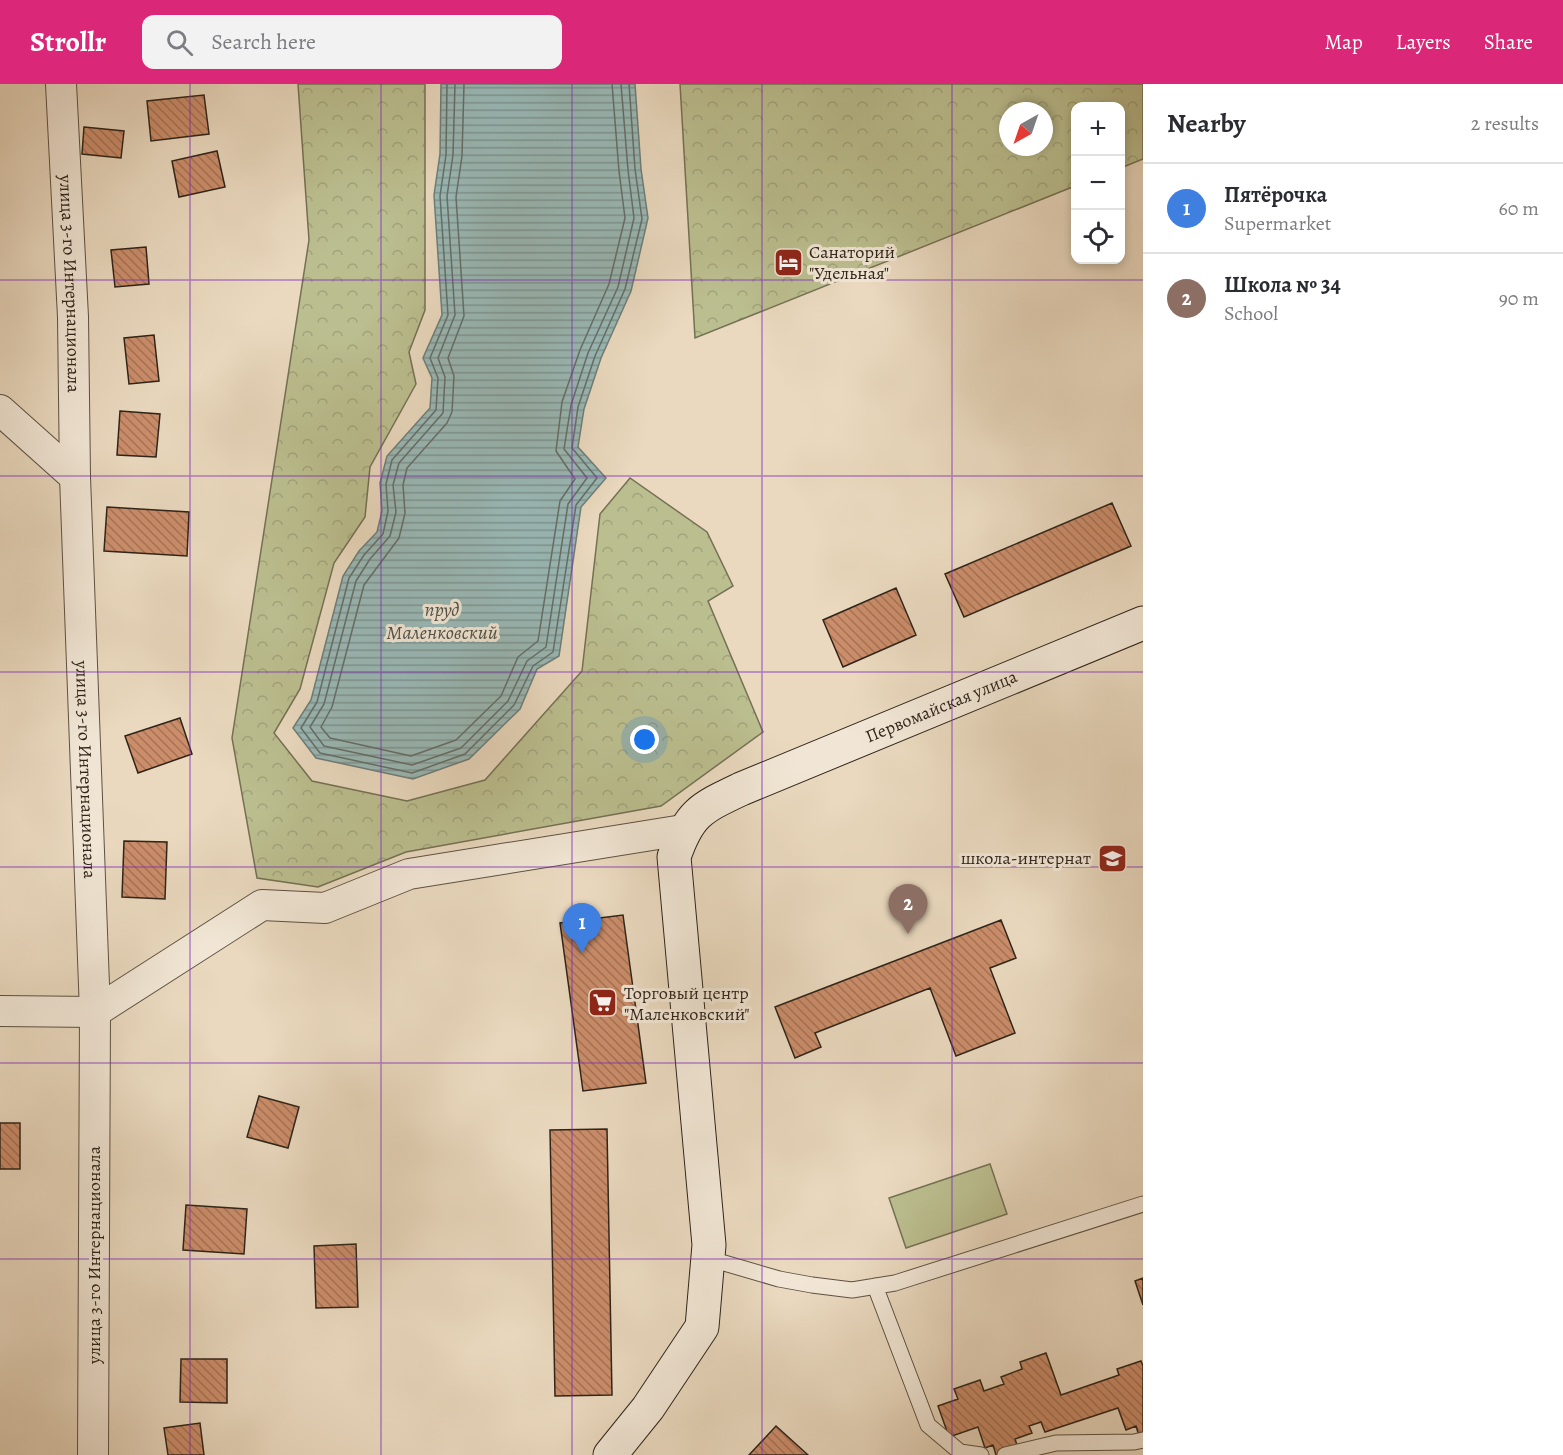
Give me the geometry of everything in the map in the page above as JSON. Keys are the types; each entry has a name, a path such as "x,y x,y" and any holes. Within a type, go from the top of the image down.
{"main road":[{"name":"Первомайская улица","path":"683,830 704,807 741,789 1143,624"},
{"path":"610,1455 648,1408 702,1327 709,1245 674,857 683,830"}],"street":[{"name":"улица 3-го Интернационала","path":"61,84 73,317 75,477 95,1012 93,1455"},
{"path":"0,410 75,477"},
{"path":"0,1011 95,1012 262,905 325,908 409,874 683,830"}],"lane":[{"path":"707,1258 779,1279 852,1290 895,1283 1143,1204"},
{"path":"875,1286 928,1425 960,1452 981,1455"},
{"path":"1005,1455 1056,1443 1143,1440"}],"green space":[{"path":"298,84 425,84 425,310 409,352 416,384 370,467 365,517 334,563 300,689 274,733 312,781 407,801 485,780 582,671 600,514 630,478 707,532 733,586 708,601 763,732 661,806 406,852 318,887 257,878 232,738 309,240"},
{"name":"Санаторий \"Удельная\"","path":"680,84 1143,84 1143,159 1125,166 1125,102 1071,102 1071,188 695,338"},
{"path":"990,1164 1007,1214 906,1248 889,1198"}],"water":[{"name":"пруд Маленковский","path":"441,84 635,84 641,169 648,218 631,291 601,358 584,409 578,447 606,478 581,507 559,656 537,669 520,709 469,759 413,779 316,758 293,728 311,700 343,576 359,551 377,532 382,511 380,483 387,456 430,408 432,378 423,358 442,315 434,195 440,154"}],"building":[{"path":"204,95 209,134 151,141 147,101"},
{"path":"84,127 124,131 121,158 82,154"},
{"path":"217,151 225,187 179,197 172,161"},
{"path":"146,247 149,284 115,287 111,250"},
{"path":"154,335 159,381 129,384 124,338"},
{"path":"120,411 160,414 156,457 117,455"},
{"path":"1112,503 1131,546 964,617 945,574"},
{"path":"107,507 189,512 187,556 104,551"},
{"path":"896,588 916,635 843,667 823,620"},
{"path":"180,718 192,754 138,773 125,736"},
{"path":"124,841 167,842 165,899 122,897"},
{"name":"Торговый центр \"Маленковский\"","path":"623,915 646,1083 583,1091 560,923"},
{"path":"1001,920 1016,958 990,968 1015,1033 956,1056 930,988 815,1033 821,1047 795,1058 775,1007"},
{"path":"259,1096 299,1107 288,1148 247,1137"},
{"path":"0,1123 20,1123 20,1169 0,1169"},
{"path":"607,1129 612,1395 555,1396 550,1130"},
{"path":"186,1205 247,1209 244,1254 183,1250"},
{"path":"356,1244 358,1307 316,1308 314,1246"},
{"path":"1143,1278 1143,1305 1135,1281"},
{"path":"1046,1353 1061,1395 1119,1375 1117,1369 1141,1361 1143,1366 1143,1439 1140,1439 1136,1426 1126,1430 1118,1408 1045,1432 1041,1422 1029,1426 1032,1433 1015,1439 1018,1448 999,1455 996,1455 993,1445 985,1448 978,1427 949,1437 938,1406 958,1399 954,1389 980,1380 984,1391 1004,1384 1001,1377 1022,1369 1020,1362"},
{"path":"181,1359 227,1359 227,1403 180,1402"},
{"path":"200,1423 204,1455 168,1455 164,1428"},
{"path":"776,1426 808,1455 749,1455"}],"place":[{"name":"Санаторий \"Удельная\"","path":"788,262"},
{"name":"школа-интернат","path":"1112,858"},
{"name":"Школа № 34","path":"908,934"},
{"name":"Пятёрочка","path":"582,953"},
{"name":"Торговый центр \"Маленковский\"","path":"603,1003"}]}
